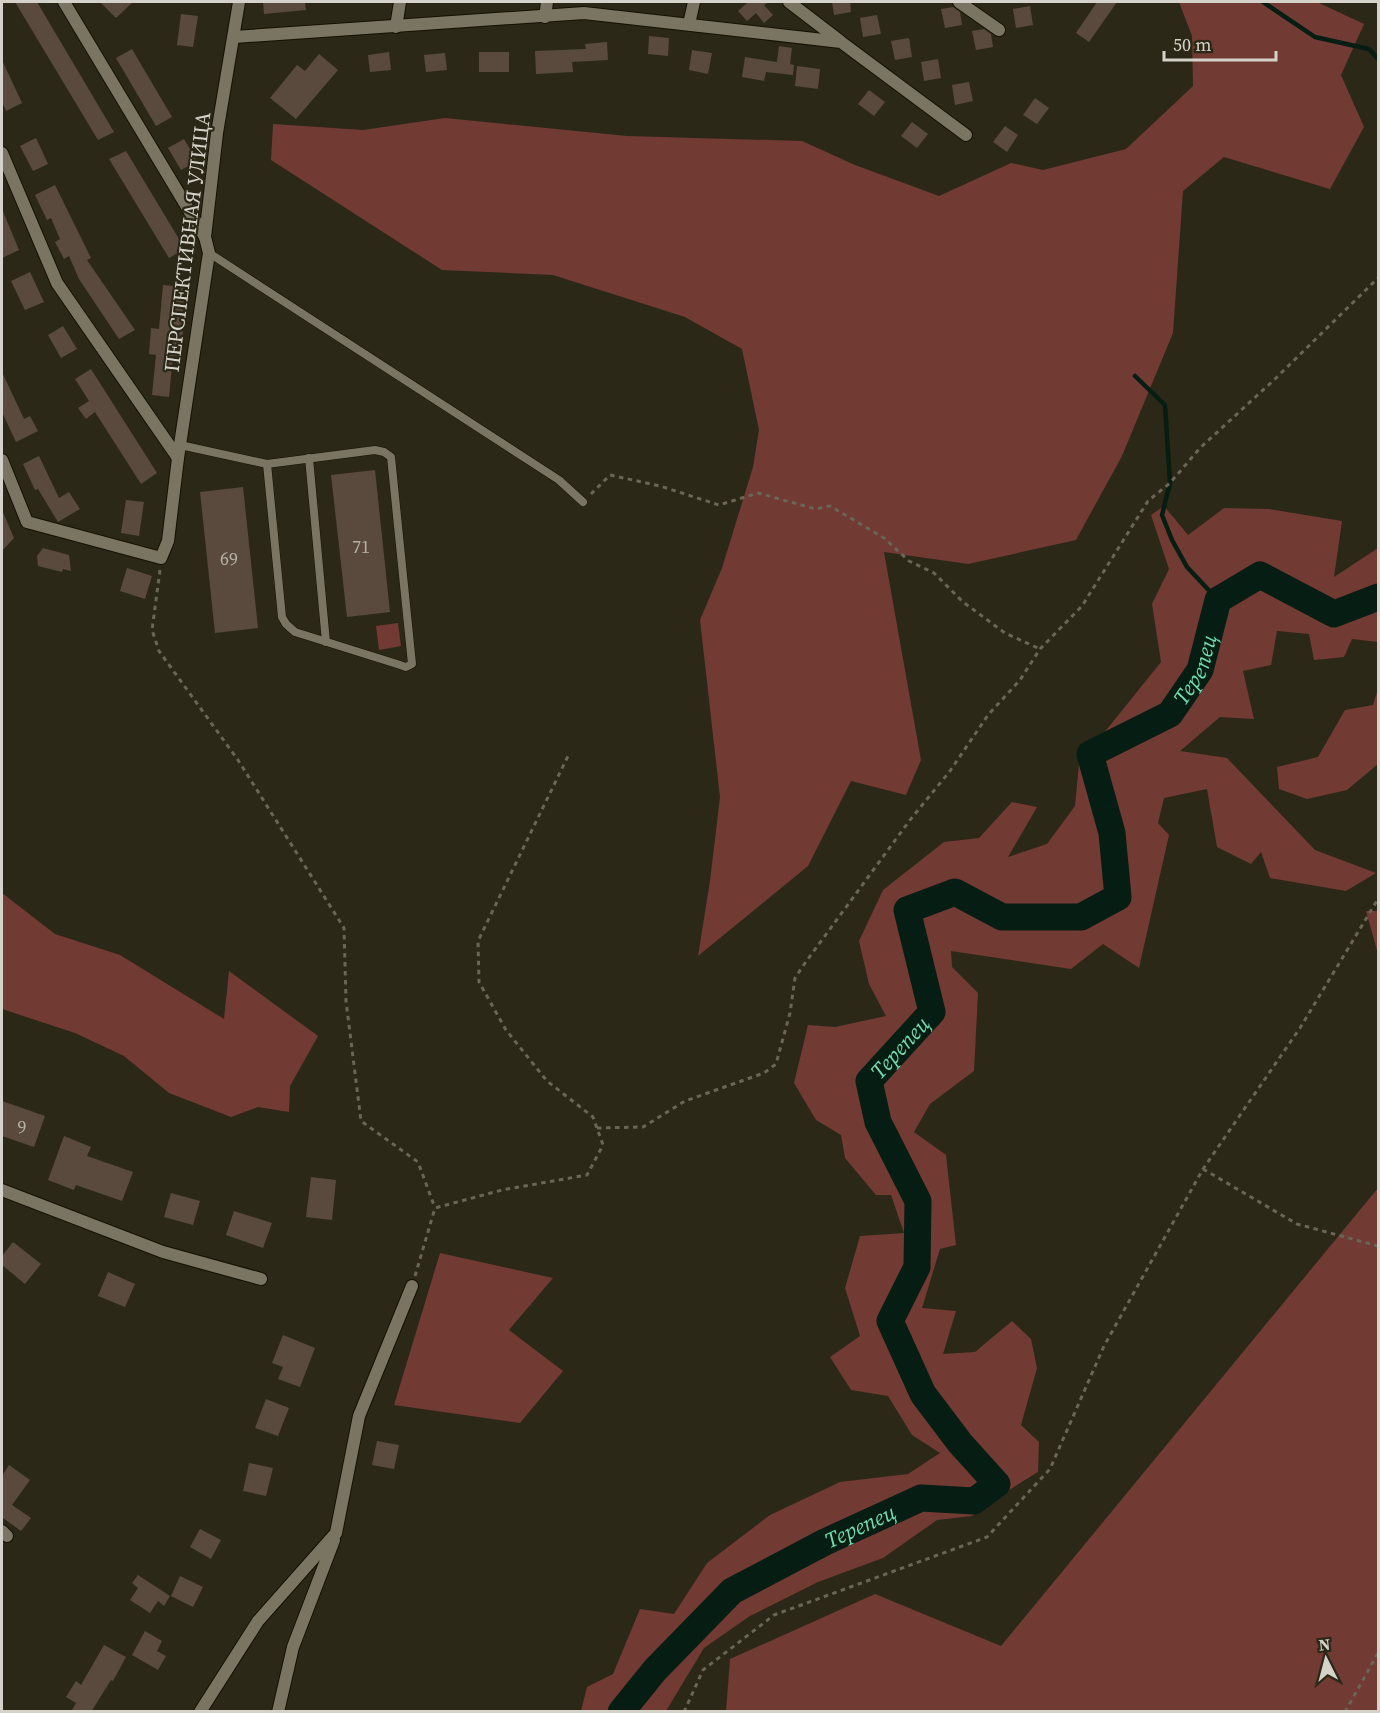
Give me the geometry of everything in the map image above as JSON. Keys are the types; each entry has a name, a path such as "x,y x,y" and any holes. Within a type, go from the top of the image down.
{"street":[{"name":"ПЕРСПЕКТИВНАЯ УЛИЦА","path":"161,558 168,542 209,253 205,237 217,133 238,2"},
{"path":"396,27 400,2"},
{"path":"545,17 547,2"},
{"path":"689,24 694,2"},
{"path":"789,2 966,135"},
{"path":"959,2 999,30"},
{"path":"68,4 205,237"},
{"path":"234,37 584,13 841,42"},
{"path":"2,153 57,283 179,452"},
{"path":"2,460 27,522 161,558"},
{"path":"2,1190 163,1252 261,1279"},
{"path":"278,1712 293,1647 336,1533 359,1416 412,1286"},
{"path":"200,1712 258,1621 336,1533"}],"lane":[{"path":"209,253 559,480 583,502"},
{"path":"179,452 267,464 375,450 391,457 412,664 406,667 326,642 295,632 286,624 282,617 267,464"},
{"path":"309,458 326,642"}],"path":[{"path":"597,1128 643,1127 685,1101 758,1076 776,1064 790,1013 795,978 800,970 910,820 950,771 982,723 1020,680 1040,649 1082,606 1148,501 1170,483 1200,448 1284,371 1378,278"},
{"path":"583,502 610,475 660,486 719,505 758,493 816,509 830,506 884,538 909,561 934,573 963,602 1005,633 1040,649"},
{"path":"161,558 152,630 159,651 238,760 344,928 346,1001 361,1121 418,1162 435,1208 412,1286"},
{"path":"435,1208 502,1190 587,1175 603,1145 593,1117 547,1082 507,1030 479,982 478,941 569,754"},
{"path":"684,1712 703,1670 774,1615 987,1537 1050,1469 1104,1346 1203,1169 1300,1028 1378,899"},
{"path":"1203,1169 1297,1224 1378,1246"},
{"path":"1345,1712 1378,1653"}],"shaded area":[{"path":"1179,2 1317,2 1364,24 1341,75 1364,127 1330,189 1224,157 1183,191 1173,333 1122,456 1076,540 968,564 884,552 921,760 906,795 851,781 808,866 698,956 720,797 700,620 722,568 753,467 759,430 742,349 685,317 553,275 442,270 271,160 273,124 363,130 445,118 627,136 802,141 855,165 939,196 1011,163 1043,170 1126,149 1193,86 1192,36"},
{"path":"1164,506 1188,535 1224,508 1269,509 1342,521 1334,577 1378,548 1378,642 1352,639 1344,657 1314,660 1309,634 1277,631 1271,665 1243,671 1254,719 1220,717 1180,751 1227,758 1315,850 1376,873 1346,891 1270,878 1261,852 1251,864 1217,847 1207,789 1164,798 1158,823 1169,835 1139,968 1103,944 1071,969 951,951 952,967 978,993 974,1071 930,1104 914,1132 946,1155 956,1245 940,1249 922,1308 956,1311 943,1354 975,1352 1012,1321 1031,1339 1037,1368 1021,1425 1039,1442 1038,1472 972,1516 937,1520 883,1558 818,1582 750,1616 704,1648 666,1711 581,1711 587,1687 613,1674 640,1609 674,1614 707,1563 770,1515 840,1482 908,1474 940,1453 912,1435 888,1396 851,1390 830,1357 860,1336 845,1288 860,1236 904,1233 891,1195 876,1195 845,1158 841,1135 816,1120 794,1083 808,1025 835,1027 886,1016 869,984 859,941 883,890 944,842 979,838 1012,802 1037,807 1008,857 1047,844 1075,806 1079,764 1161,662 1152,604 1169,569 1151,515"},
{"path":"398,623 401,646 379,650 376,626"},
{"path":"1378,689 1378,764 1347,790 1307,799 1279,789 1277,767 1318,757 1345,710 1373,705"},
{"path":"2,893 55,934 120,955 224,1019 229,971 318,1036 290,1086 289,1112 258,1107 231,1117 169,1093 124,1056 75,1033 2,1009"},
{"path":"1366,911 1378,911 1378,954"},
{"path":"1378,1188 1378,1711 726,1711 730,1659 875,1594 1001,1646"},
{"path":"440,1253 553,1278 509,1330 563,1371 520,1423 394,1405"}],"building":[{"path":"15,2 37,2 114,132 98,140"},
{"path":"100,2 133,2 116,18"},
{"path":"263,2 305,2 306,10 264,14"},
{"path":"746,2 769,2 764,5 773,15 764,23 756,13 747,21 738,11"},
{"path":"832,2 850,2 851,12 834,15"},
{"path":"1097,2 1117,2 1089,42 1076,33"},
{"path":"1030,6 1033,25 1016,28 1013,9"},
{"path":"953,7 960,12 962,25 945,28 941,9"},
{"path":"181,14 198,16 193,47 177,45"},
{"path":"877,15 881,34 863,37 860,18"},
{"path":"984,29 991,34 993,47 976,50 972,31"},
{"path":"649,36 669,38 668,56 648,54"},
{"path":"909,38 912,57 895,60 891,41"},
{"path":"607,42 608,60 572,62 573,72 536,74 535,51 586,49 585,44"},
{"path":"779,46 792,48 790,64 794,65 793,75 766,72 764,81 742,77 745,57 777,62"},
{"path":"132,49 172,117 156,126 116,58"},
{"path":"692,50 712,53 708,74 689,70"},
{"path":"389,52 391,70 370,72 368,55"},
{"path":"479,52 509,52 509,72 479,72"},
{"path":"445,53 447,70 426,72 424,55"},
{"path":"319,54 338,70 296,119 270,98 297,65 305,71"},
{"path":"938,59 941,78 924,81 921,62"},
{"path":"2,60 22,103 6,111 2,102"},
{"path":"797,66 820,69 818,89 795,86"},
{"path":"969,82 973,101 955,105 952,85"},
{"path":"869,90 885,102 874,116 858,104"},
{"path":"1035,98 1049,108 1037,124 1023,115"},
{"path":"912,122 928,134 917,148 901,136"},
{"path":"1005,126 1018,135 1007,152 993,142"},
{"path":"36,138 48,164 33,171 20,146"},
{"path":"184,139 197,161 181,170 168,148"},
{"path":"126,151 185,249 169,258 109,159"},
{"path":"55,185 91,258 87,260 135,330 119,339 79,279 69,256 64,259 55,242 60,239 51,218 47,220 35,195"},
{"path":"2,209 19,250 2,258"},
{"path":"30,272 44,302 25,310 11,281"},
{"path":"163,285 185,287 181,357 173,356 169,397 152,395 156,355 149,354 151,328 159,329"},
{"path":"63,326 77,349 61,358 48,335"},
{"path":"91,369 157,473 141,484 95,412 86,419 78,408 89,401 75,379"},
{"path":"2,372 24,419 30,416 38,431 16,442 2,412"},
{"path":"39,456 59,498 69,492 80,509 58,522 38,489 35,490 23,464"},
{"path":"375,470 390,612 347,617 331,475"},
{"path":"243,487 258,628 215,633 200,492"},
{"path":"126,500 144,502 139,536 121,533"},
{"path":"2,510 14,538 2,551"},
{"path":"43,548 69,555 71,571 63,569 62,572 38,566 37,556"},
{"path":"127,568 152,576 145,599 120,591"},
{"path":"2,1101 45,1116 34,1147 2,1136"},
{"path":"64,1136 91,1147 87,1156 133,1172 122,1201 76,1185 74,1190 48,1180"},
{"path":"311,1177 336,1180 332,1220 306,1217"},
{"path":"171,1193 200,1201 193,1225 164,1217"},
{"path":"234,1211 272,1223 263,1248 226,1235"},
{"path":"13,1242 41,1264 25,1284 2,1265 2,1256"},
{"path":"108,1272 135,1284 125,1307 98,1296"},
{"path":"283,1335 315,1348 300,1387 278,1379 283,1367 272,1363"},
{"path":"266,1399 289,1408 278,1436 255,1428"},
{"path":"377,1441 399,1445 394,1469 372,1465"},
{"path":"249,1463 273,1468 266,1496 243,1491"},
{"path":"9,1465 30,1480 12,1505 31,1518 21,1531 3,1518 2,1520 2,1476"},
{"path":"200,1529 221,1540 211,1559 190,1547"},
{"path":"138,1575 170,1596 164,1606 158,1601 150,1613 130,1600 138,1588 132,1583"},
{"path":"180,1576 203,1587 193,1607 171,1596"},
{"path":"145,1631 162,1641 157,1651 166,1656 158,1670 132,1655"},
{"path":"104,1645 126,1657 113,1681 111,1680 91,1712 71,1712 76,1703 66,1697 76,1681 81,1685"}],"waterway":[{"path":"1263,2 1315,37 1369,49 1378,59"},
{"path":"1135,376 1165,405 1170,483 1162,515 1172,540 1187,567 1218,600"},
{"name":"Терепец","path":"621,1712 655,1670 732,1591 825,1542 921,1498 974,1501 997,1484 960,1443 923,1394 890,1321 917,1267 918,1201 878,1122 869,1081 932,1012 907,910 955,892 1002,917 1081,917 1118,897 1112,833 1090,754 1170,714 1200,670 1218,600 1260,575 1334,614 1378,597"}]}
